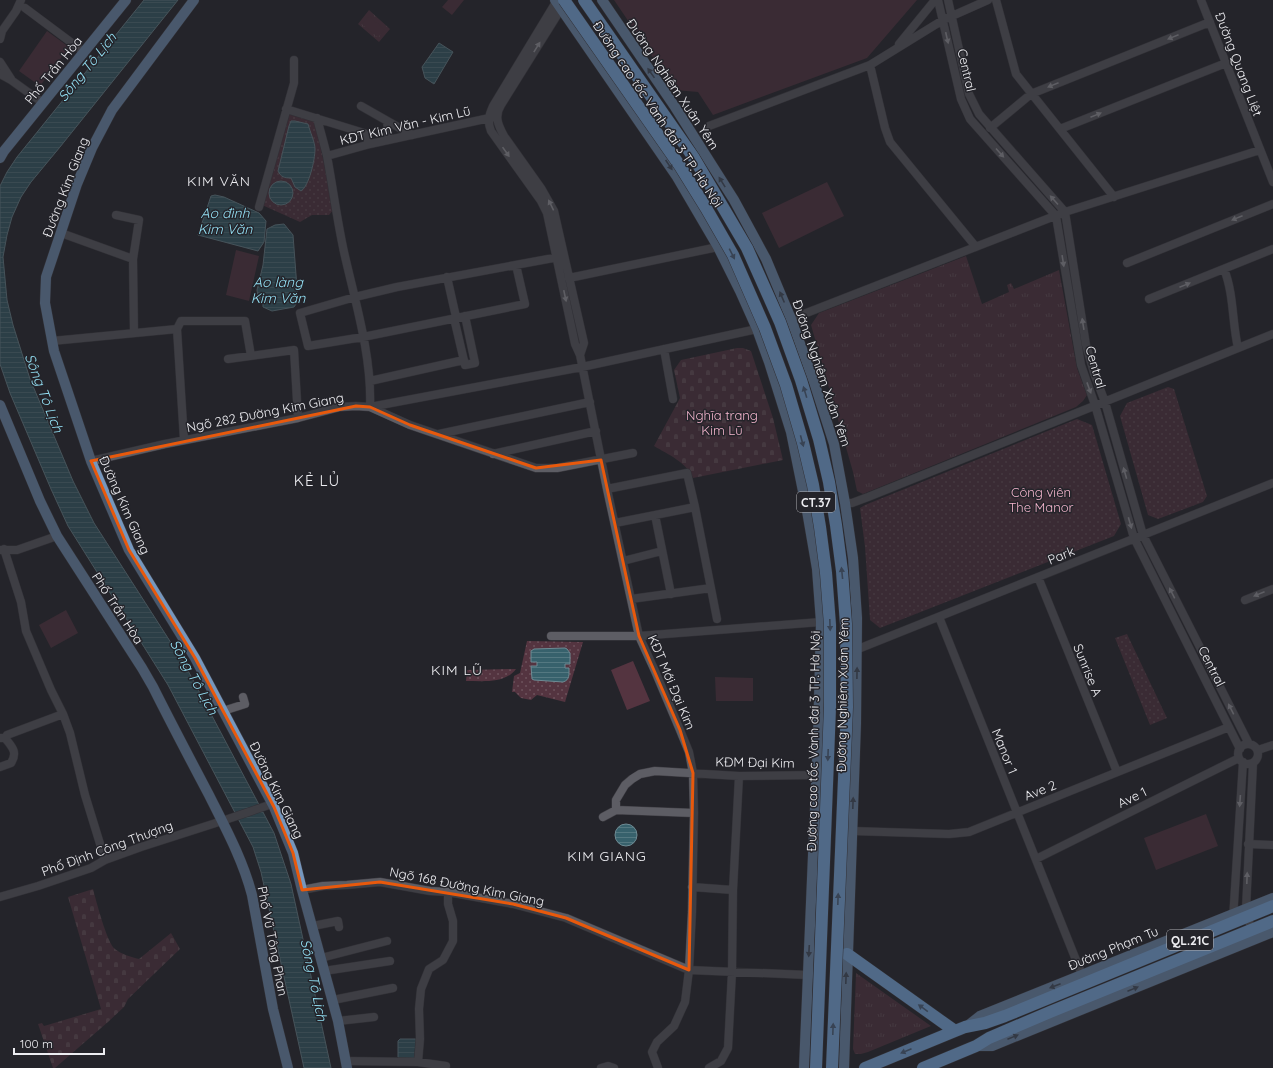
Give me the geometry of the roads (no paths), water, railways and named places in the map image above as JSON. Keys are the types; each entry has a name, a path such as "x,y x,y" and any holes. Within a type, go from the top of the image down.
{"highway":[{"name":"Đường cao tốc Vành đai 3 TP. Hà Nội","path":"584,0 694,158 748,248 780,322 801,380 819,439 836,525 842,571 846,624 847,707 832,1068"},
{"name":"Đường cao tốc Vành đai 3 TP. Hà Nội","path":"559,3 680,166 733,255 765,328 786,385 803,443 813,485 820,527 826,573 830,625 830,707 816,1068"},
{"name":"Đường Phạm Tu","path":"865,1068 960,1029 985,1023 1233,918 1273,906"},
{"name":"QL.21C","path":"1092,1000 1175,961 1241,940 1254,934 1273,921"},
{"path":"847,954 960,1029"},
{"path":"923,1068 939,1064 989,1038 1092,1000"}],"main road":[{"name":"Phố Trần Hòa","path":"0,158 126,0"},
{"name":"Đường Kim Giang","path":"194,0 112,110 84,164 46,276 45,303 52,341 61,373 91,461 129,550 195,658 293,852 302,890 333,1000 346,1064"},
{"name":"Đường Nghiêm Xuân Yêm","path":"602,0 675,107 734,200 766,259 791,319 814,382 834,444 845,503 854,565 858,649 844,1068"},
{"name":"Đường Nghiêm Xuân Yêm","path":"559,3 677,177 718,247 757,329 791,432 807,511 818,583 821,622 804,1068"},
{"name":"Phố Trần Hòa","path":"0,404 40,501 57,536 142,668 227,820"},
{"path":"807,511 845,503"},
{"name":"Phố Vũ Tông Phan","path":"227,820 248,879 273,1009 288,1068"},
{"name":"Đường Phạm Tu","path":"1247,913 1273,898"},
{"path":"1254,934 1273,932"},
{"path":"1092,1000 1241,940"}],"street":[{"path":"0,39 2,31 16,11 21,0"},
{"path":"894,50 937,0"},
{"name":"Central","path":"937,0 961,99 970,119 1056,216 1081,365 1095,405 1134,538 1240,749"},
{"name":"Central","path":"948,0 970,94 979,114 1065,212 1086,345 1094,373 1105,402 1143,535 1249,744"},
{"path":"709,126 870,65 942,20 988,0"},
{"path":"996,0 1016,74 1114,196"},
{"name":"Đường Quang Liệt","path":"1201,0 1273,182"},
{"name":"KĐT Kim Văn - Kim Lũ","path":"559,3 515,76 493,106 492,117 489,125 491,131 538,190 546,214 554,225 561,257 575,344 580,355"},
{"path":"26,8 84,52"},
{"path":"990,128 1031,94 1210,22"},
{"path":"259,207 294,83 294,60"},
{"path":"0,62 11,80"},
{"path":"1060,130 1226,63"},
{"path":"870,65 885,128 890,142 976,247"},
{"path":"0,74 43,103"},
{"path":"361,106 412,135"},
{"path":"286,109 364,133 370,144"},
{"name":"KĐT Kim Văn - Kim Lũ","path":"370,407 370,381 327,156 370,144 492,117"},
{"path":"317,118 327,156"},
{"path":"387,121 389,140"},
{"path":"791,319 1065,212 1260,150"},
{"path":"1127,263 1273,204"},
{"path":"116,215 139,220 133,259 134,332"},
{"path":"60,234 133,259"},
{"path":"569,278 718,247"},
{"path":"1149,299 1273,249"},
{"path":"516,265 525,304 362,337 308,346 300,313 355,297 397,287 516,265 561,257"},
{"name":"KĐT Kim Văn - Kim Lũ","path":"561,257 569,278 584,343"},
{"path":"1224,269 1230,288 1233,325 1238,348"},
{"path":"447,278 458,317 470,341 475,363 465,365 460,343 458,317"},
{"path":"184,440 177,329 181,321 246,321 251,356"},
{"path":"52,341 177,329"},
{"path":"370,407 582,367 757,329"},
{"path":"845,503 852,503 1273,334"},
{"path":"460,343 470,341"},
{"path":"575,344 584,343 580,355"},
{"path":"664,349 674,399"},
{"path":"228,359 294,350 298,418"},
{"name":"KĐT Mới Đại Kim","path":"580,355 639,636 689,752 693,773 694,813 689,970 685,1002 674,1026 657,1042 652,1052 658,1068"},
{"path":"370,381 464,360"},
{"path":"438,434 590,402"},
{"name":"Ngõ 282 Đường Kim Giang","path":"91,461 184,440 298,418 340,407 370,407 410,425 536,468 557,468 633,453"},
{"path":"493,454 596,431"},
{"path":"607,489 687,472 718,619"},
{"name":"Park","path":"858,649 1273,483"},
{"path":"615,523 695,507"},
{"path":"654,515 671,594"},
{"path":"57,536 17,550 2,550 21,602 28,636 70,733 85,795 104,860"},
{"path":"623,561 662,551"},
{"name":"Sunrise A","path":"1038,577 1117,772"},
{"path":"631,599 711,588"},
{"path":"1245,600 1273,589"},
{"name":"Manor 1","path":"939,617 1092,1000"},
{"path":"551,636 639,636 821,622"},
{"path":"223,711 245,704 243,697"},
{"path":"0,766 11,763 15,752 14,748 2,738 63,714"},
{"name":"Ave 2","path":"852,831 960,834 969,832 1229,727"},
{"path":"1241,940 1233,918 1241,760 1240,749 1245,744 1255,746 1258,750 1257,758 1253,763 1248,844 1247,913 1254,934"},
{"path":"1258,750 1273,746"},
{"path":"1241,760 1247,764 1253,763"},
{"name":"Ave 1","path":"1036,860 1241,760"},
{"path":"616,810 616,800 620,792 632,779 640,774 655,771 693,773"},
{"name":"KĐM Đại Kim","path":"693,773 739,776 816,775"},
{"path":"709,1068 721,1061 728,1048 732,972 733,890 739,776"},
{"name":"Phố Định Công Thượng","path":"0,897 91,868 104,860 165,838 227,820 269,805"},
{"path":"603,817 616,810 694,813"},
{"path":"1248,844 1273,845"},
{"name":"Ngõ 168 Đường Kim Giang","path":"302,890 323,886 380,882 430,891 448,892 513,904 566,918 689,970"},
{"path":"692,887 733,890"},
{"path":"418,1062 421,989 429,969 442,960 453,941 453,921 448,904 448,892"},
{"path":"313,926 338,921 339,927"},
{"path":"321,958 387,941"},
{"path":"324,971 390,961"},
{"path":"689,970 808,975"},
{"path":"333,1000 393,988"},
{"path":"338,1021 374,1017"},
{"path":"346,1064 418,1062 446,1066"},
{"path":"601,1068 608,1066 614,1068"}],"water":[{"path":"144,0 178,0 31,182 21,197 12,217 3,257 7,300 13,325 30,379 73,481 94,523 184,663 274,833 291,884 331,1068 304,1068 261,872 253,847 168,685 68,526 10,393 0,364 0,186 17,157"},
{"path":"439,43 453,52 434,84 425,78 422,67"},
{"path":"291,121 308,124 315,146 315,154 311,172 307,184 301,191 295,187 291,178 283,177 278,171"},
{"path":"281,181 290,184 293,193 290,202 281,205 272,202 269,193 272,184"},
{"name":"Ao đình Kim Văn","path":"215,195 224,197 259,213 266,221 264,242 258,251 198,235 211,196"},
{"name":"Ao làng Kim Văn","path":"284,224 293,235 298,301 294,307 272,311 263,307 263,302 258,297 257,290 263,265 267,229 275,225"},
{"path":"565,648 570,653 570,664 565,664 565,668 569,668 569,676 567,680 563,682 532,679 531,666 537,666 537,662 531,662 531,651 534,649"},
{"path":"626,824 634,827 637,835 634,843 626,846 618,843 615,835 618,827"},
{"path":"400,1039 416,1039 416,1058 400,1059 398,1057 398,1041"}],"district":[{"name":"KIM VĂN","path":"219,181"},
{"name":"KẺ LỦ","path":"317,480"},
{"name":"KIM LŨ","path":"457,670"},
{"name":"KIM GIANG","path":"607,856"}],"water label":[{"name":"Sông Tô Lịch","path":"87,67"},
{"name":"Sông Tô Lịch","path":"44,393"},
{"name":"Sông Tô Lịch","path":"194,677"},
{"name":"Sông Tô Lịch","path":"314,980"}],"park label":[{"name":"Nghĩa trang Kim Lũ","path":"722,422"},
{"name":"Công viên The Manor","path":"1041,500"}]}
